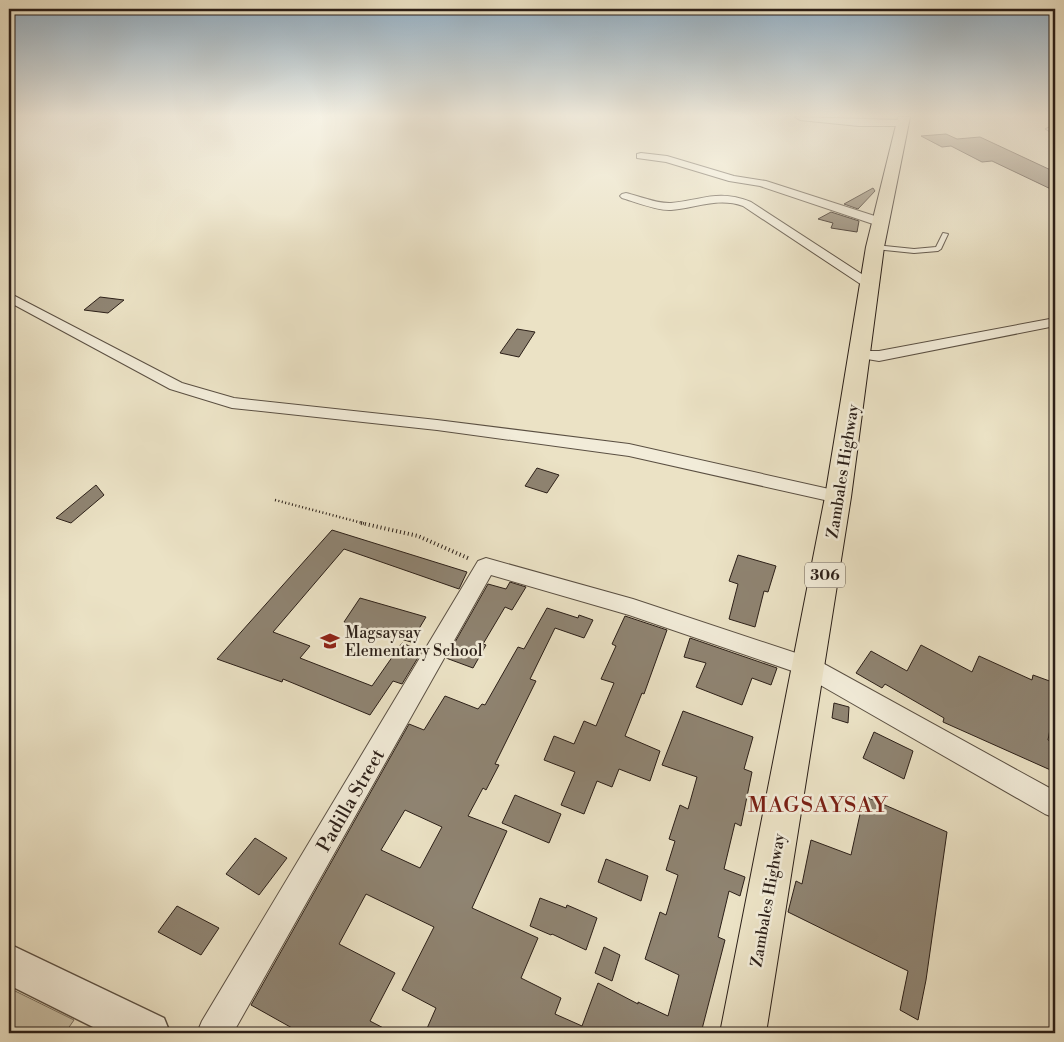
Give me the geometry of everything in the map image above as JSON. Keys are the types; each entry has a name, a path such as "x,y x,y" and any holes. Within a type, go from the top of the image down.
{"main road":[{"name":"Zambales Highway","path":"743,1033 838,497 877,235 892,166"}],"street":[{"path":"689,166 733,179 762,183 877,235"},
{"path":"626,196 669,207 720,198 734,199 747,204 870,284"},
{"path":"9,297 176,386 232,402 437,425 629,450 838,497"},
{"path":"860,354 879,356 1055,322"},
{"path":"486,566 633,608 809,667 1055,804"},
{"name":"Padilla Street","path":"214,1033 486,566"},
{"path":"9,964 149,1033"}],"lane":[{"path":"877,235 912,251 938,249 945,234"}],"path":[{"path":"275,500 343,519 418,536 486,566"}],"shaded area":[{"path":"9,988 74,1020 65,1033 9,1033"}],"building":[{"path":"1002,166 1041,166 1055,172 1055,191"},
{"path":"873,188 875,191 858,209 844,204"},
{"path":"831,212 859,221 857,232 831,228 833,223 818,219"},
{"path":"100,297 124,300 108,313 84,310"},
{"path":"517,329 535,332 519,357 500,353"},
{"path":"537,468 559,475 547,493 525,486"},
{"path":"96,485 104,495 71,523 56,518"},
{"path":"332,530 467,572 459,589 344,549 273,632 310,646 300,658 372,686 402,643 422,651 402,684 393,681 370,715 283,679 282,682 217,659"},
{"path":"738,555 776,566 768,592 764,591 755,627 729,619 738,584 729,581"},
{"path":"510,582 526,587 512,610 505,607 483,644 486,645 473,668 446,658 488,584 506,589"},
{"path":"360,598 426,617 411,642 344,622"},
{"path":"547,608 578,618 579,615 593,620 584,638 555,628 530,679 536,681 495,764 499,765 486,790 483,788 468,816 507,831 472,908 538,938 521,978 561,998 555,1014 582,1026 598,983 638,1004 638,1002 668,1016 679,975 645,959 660,912 666,915 678,875 666,870 675,841 669,839 680,805 688,809 697,777 662,765 683,711 753,737 744,769 752,772 741,826 735,823 724,869 745,877 740,896 729,891 718,937 725,940 701,1033 425,1033 436,1008 402,990 434,927 366,894 339,944 395,973 370,1021 393,1033 301,1033 251,1005 409,724 424,730 445,696 478,709 482,704 485,705 518,647 524,649","holes":["405,810 442,827 420,868 381,850"]},
{"path":"625,616 667,630 644,694 642,693 625,736 660,751 650,781 619,769 612,787 597,781 584,814 561,805 575,772 544,760 554,736 574,744 584,721 596,726 614,683 601,679 616,646 612,644"},
{"path":"690,638 777,668 771,685 752,678 742,705 696,687 706,663 684,657"},
{"path":"921,645 972,672 979,656 1032,680 1033,675 1055,683 1055,702 1048,740 1055,743 1055,772 943,722 944,718 885,684 882,688 856,673 871,651 907,671"},
{"path":"834,703 849,707 848,723 832,718"},
{"path":"874,732 913,751 904,779 863,758"},
{"path":"515,795 561,814 549,843 502,823"},
{"path":"864,796 947,832 926,980 918,1020 900,1010 908,971 788,912 796,881 802,884 811,840 851,855"},
{"path":"255,838 287,858 259,895 226,874"},
{"path":"606,859 648,876 641,901 598,882"},
{"path":"540,898 566,908 567,905 597,918 586,950 530,926"},
{"path":"177,906 219,928 201,955 158,932"},
{"path":"604,947 620,955 612,981 595,973"}],"place":[{"name":"Magsaysay Elementary School","path":"330,641"}],"district":[{"name":"MAGSAYSAY","path":"818,804"}]}
